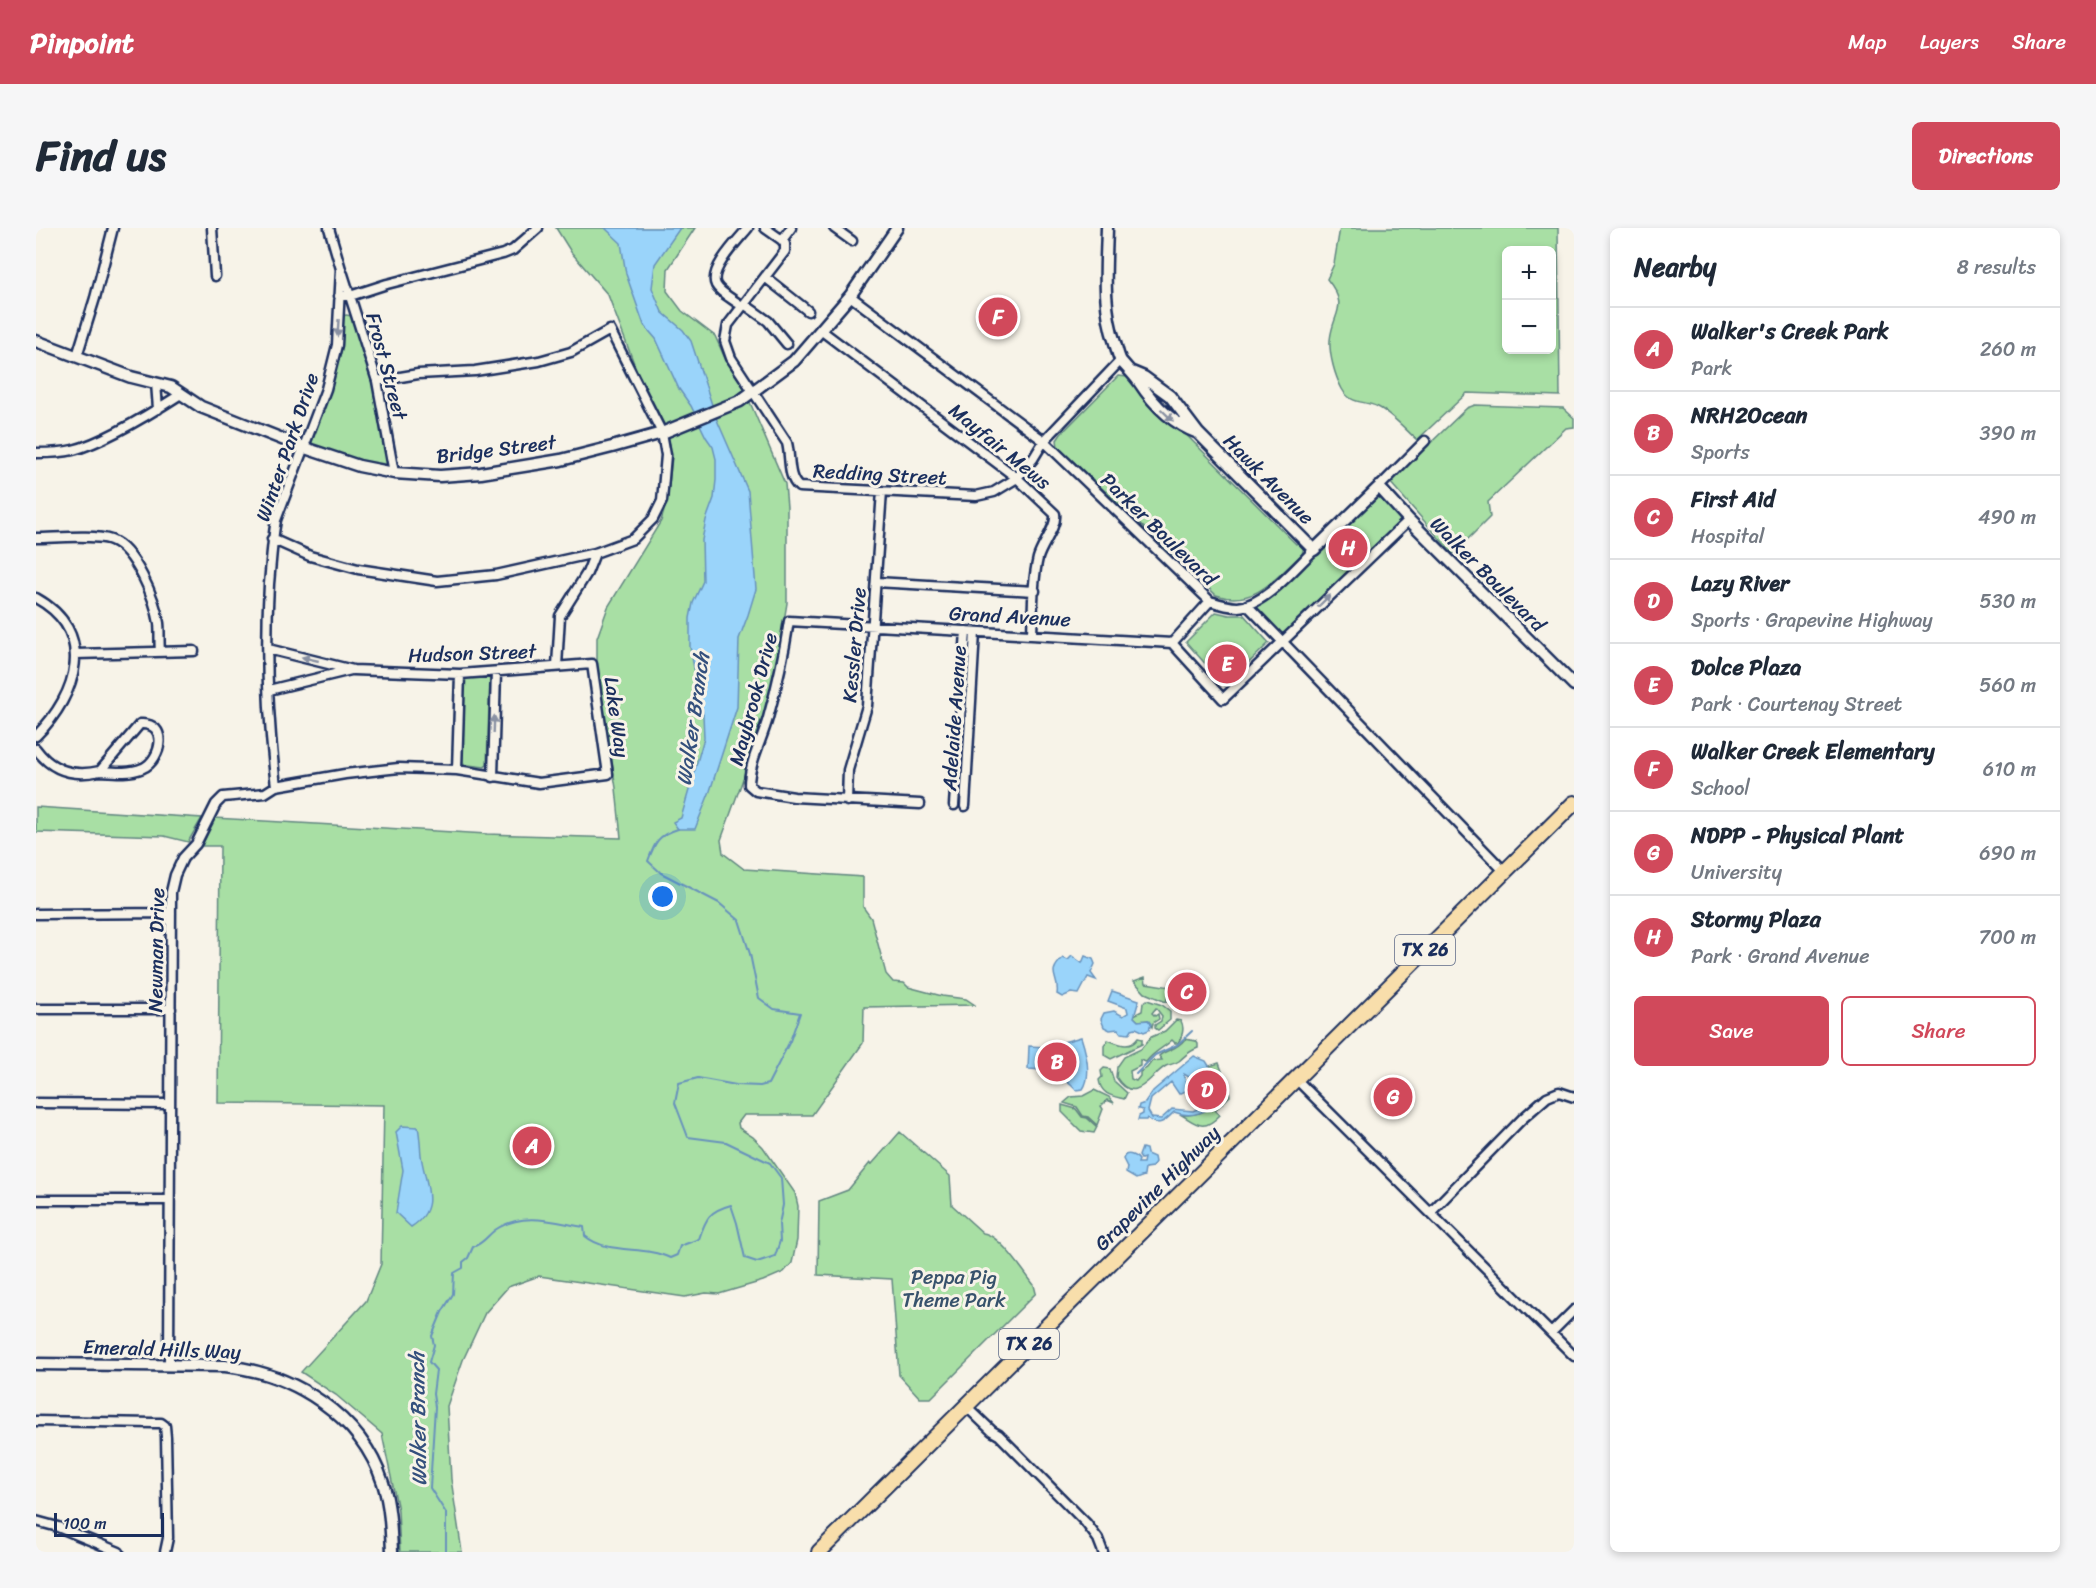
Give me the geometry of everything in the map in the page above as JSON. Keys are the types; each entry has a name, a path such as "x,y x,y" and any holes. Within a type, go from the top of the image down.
{"main road":[{"name":"Grapevine Highway","path":"819,1552 1574,803"}],"street":[{"path":"77,356 113,228"},
{"path":"212,228 215,276"},
{"name":"Winter Park Drive","path":"276,786 270,737 268,649 272,539 276,520 326,389 337,345 341,269 329,228"},
{"path":"339,296 350,296 513,250 538,228"},
{"path":"748,228 717,267 714,277 717,286 768,321 787,344"},
{"path":"754,392 725,348 725,336 728,325 785,251 785,244 782,240 765,228"},
{"path":"782,240 791,228"},
{"path":"834,228 852,241"},
{"name":"Bridge Street","path":"36,341 131,378 171,387 201,407 305,448 359,466 394,473 440,476 481,473 561,460 662,433 734,403 754,392 795,361 822,331 850,296 897,228"},
{"name":"Hawk Avenue","path":"1107,228 1105,293 1110,328 1121,360 1146,393 1174,421 1183,428 1198,433 1314,550"},
{"name":"Frost Street","path":"341,269 377,381 394,473"},
{"path":"765,277 808,311"},
{"name":"Parker Boulevard","path":"850,296 1044,441 1210,601 1226,606 1247,605"},
{"path":"272,539 310,556 348,567 437,581 496,574 595,553 633,539 653,519 662,501 666,455 662,433 610,330 571,352 539,361 475,371 418,374 377,381"},
{"name":"Mayfair Mews","path":"822,331 1017,478 1055,514 1055,523 1039,557 1032,635"},
{"name":"Redding Street","path":"754,392 787,442 791,456 792,478 799,487 976,496 994,492 1017,478 1044,441 1121,360"},
{"path":"156,383 158,409"},
{"path":"36,453 74,450 158,409 181,394"},
{"path":"1425,441 1272,590 1247,605 1505,872"},
{"name":"Walker Boulevard","path":"1379,487 1574,685"},
{"name":"Kessler Drive","path":"847,801 848,770 867,706 882,491"},
{"path":"1210,601 1172,643 1223,699 1409,520"},
{"path":"36,538 104,538 120,544 140,573 154,605 159,623 160,651"},
{"path":"557,666 560,616 587,573 595,553"},
{"path":"876,582 1035,591"},
{"path":"36,597 62,620 73,637 75,654 75,666 68,690 36,736"},
{"name":"Grand Avenue","path":"789,621 1172,643"},
{"name":"Maybrook Drive","path":"789,621 783,663 768,720 750,772 749,785 756,791 770,794 847,801"},
{"name":"Adelaide Avenue","path":"954,805 966,632"},
{"name":"Adelaide Avenue","path":"965,806 975,632"},
{"name":"Hudson Street","path":"268,649 353,670 460,674 592,664"},
{"path":"75,654 194,651"},
{"name":"Lake Way","path":"592,664 608,774"},
{"name":"Hudson Street","path":"269,690 353,670"},
{"path":"493,777 496,672"},
{"path":"457,770 460,674"},
{"path":"36,749 49,763 60,770 80,774 130,771 146,766 158,753 160,740 155,728 140,724 100,771"},
{"name":"Newman Drive","path":"169,1365 171,892 175,875 183,858 196,844 216,804 223,797 265,793 276,786 345,774 399,768 457,770 538,783 608,774"},
{"path":"847,801 920,804"},
{"path":"36,914 171,913"},
{"path":"36,1009 171,1009"},
{"path":"1295,1078 1574,1356"},
{"path":"1431,1212 1522,1119 1547,1097 1559,1092 1574,1097"},
{"path":"36,1103 169,1104"},
{"path":"36,1200 169,1200"},
{"path":"1551,1333 1574,1310"},
{"name":"Emerald Hills Way","path":"36,1364 246,1368 264,1373 313,1395 343,1418 361,1440 380,1473 388,1505 392,1552"},
{"path":"968,1404 996,1428 999,1435 1086,1523 1098,1539 1103,1552"},
{"path":"36,1421 154,1423 165,1426 168,1538 165,1552"},
{"path":"36,1521 58,1527 119,1552"}],"green space":[{"path":"556,228 695,228 668,269 667,291 682,311 715,336 724,356 743,386 785,484 787,603 774,681 756,743 721,840 723,853 744,869 863,877 863,907 871,918 886,974 893,982 904,983 908,987 942,996 966,999 975,1005 864,1007 863,1043 812,1115 744,1115 738,1123 739,1128 763,1147 795,1193 798,1206 797,1240 792,1263 784,1272 719,1294 706,1293 685,1297 539,1276 508,1287 485,1313 463,1360 447,1406 451,1479 462,1552 400,1552 398,1510 382,1434 336,1395 301,1372 366,1301 381,1264 384,1105 218,1103 220,846 202,846 214,818 487,834 621,838 616,788 597,671 597,638 608,607 661,521 667,501 672,457 670,444 643,387 608,295 571,252"},
{"path":"1340,228 1558,228 1560,396 1467,393 1417,440 1383,410 1349,398 1339,384 1330,352 1330,340 1339,303 1327,279 1334,264"},
{"path":"346,315 353,316 370,370 389,460 387,464 366,462 311,444 332,384 338,358 342,319"},
{"path":"1118,376 1128,377 1296,544 1300,541 1304,547 1302,554 1264,588 1242,597 1230,598 1216,595 1058,447 1057,440 1061,434"},
{"path":"1475,405 1563,408 1574,418 1574,427 1566,428 1488,502 1490,517 1453,554 1390,482 1467,408"},
{"path":"1374,497 1384,499 1402,519 1401,522 1285,635 1280,634 1258,611 1258,605"},
{"path":"1216,612 1244,615 1269,643 1225,686 1186,642"},
{"path":"490,676 487,764 485,767 460,764 463,677"},
{"path":"36,807 202,818 188,842 164,836 36,832"},
{"path":"1145,977 1146,983 1171,987 1166,1002 1145,993 1134,981"},
{"path":"1147,1000 1162,1005 1170,1011 1170,1020 1158,1030 1155,1025 1161,1021 1162,1016 1156,1008 1152,1013 1155,1016 1158,1014 1159,1019 1153,1023 1152,1027 1148,1020 1138,1021 1134,1017 1142,1011 1143,1003"},
{"path":"1176,1020 1181,1021 1183,1027 1178,1043 1172,1040 1146,1062 1140,1060 1140,1066 1130,1071 1131,1079 1136,1081 1140,1072 1152,1061 1162,1060 1159,1056 1178,1046 1185,1039 1196,1041 1198,1048 1160,1070 1142,1086 1130,1089 1123,1086 1116,1077 1117,1067 1124,1057 1141,1049 1151,1037 1165,1031"},
{"path":"1138,1038 1142,1039 1142,1044 1111,1059 1104,1055 1104,1046 1108,1040 1128,1045"},
{"path":"1219,1063 1222,1071 1214,1081 1214,1090 1217,1094 1217,1088 1225,1085 1229,1089 1230,1096 1215,1110 1220,1115 1214,1121 1200,1125 1180,1114 1200,1113 1208,1107 1212,1095 1208,1082 1210,1066"},
{"path":"1104,1068 1110,1069 1114,1081 1127,1093 1124,1099 1108,1094 1102,1089 1099,1080"},
{"path":"1094,1090 1109,1097 1114,1103 1107,1100 1101,1106 1103,1109 1097,1125 1088,1117 1083,1116 1077,1107 1064,1103 1071,1097 1083,1096"},
{"path":"1062,1105 1076,1109 1082,1117 1087,1118 1097,1127 1094,1133 1081,1131 1062,1112"},
{"name":"Peppa Pig Theme Park","path":"900,1132 950,1176 952,1205 983,1233 990,1235 1004,1247 1034,1285 1036,1293 931,1398 920,1398 899,1375 892,1279 818,1275 819,1201 848,1190"}],"water":[{"path":"605,228 680,228 655,264 652,288 662,312 683,330 691,341 717,420 748,491 756,589 739,639 737,707 710,791 695,829 678,829 673,822 681,818 704,738 703,714 690,647 690,618 693,603 703,581 702,540 714,498 716,459 713,447 679,389 656,339 644,325 626,274 621,243"},
{"path":"1072,956 1082,963 1085,956 1093,959 1095,964 1091,973 1096,980 1088,977 1079,994 1071,993 1062,997 1057,994 1054,972 1063,958 1068,960"},
{"path":"1112,991 1139,1000 1134,1017 1138,1021 1148,1020 1151,1024 1149,1030 1144,1032 1136,1028 1132,1029 1129,1034 1121,1033 1118,1029 1110,1030 1104,1027 1101,1019 1104,1013 1114,1011 1123,1016 1128,1013 1127,1008 1108,1001"},
{"path":"1081,1037 1088,1071 1083,1089 1076,1090 1055,1074 1028,1069 1029,1046 1046,1047"},
{"path":"1194,1056 1206,1061 1211,1069 1208,1083 1212,1094 1211,1103 1204,1111 1192,1114 1174,1112 1158,1123 1147,1118 1138,1120 1143,1114 1143,1110 1138,1109 1139,1105 1145,1103 1153,1091","holes":["1184,1074 1202,1085 1205,1102 1203,1106 1193,1111 1172,1109 1161,1119 1152,1118 1148,1111 1151,1099 1171,1082 1179,1094 1190,1089"]},
{"path":"402,1126 418,1127 429,1194 426,1212 411,1227 396,1213 403,1170 396,1132"},
{"path":"1142,1148 1154,1157 1155,1162 1152,1167 1145,1168 1144,1176 1136,1179 1126,1173 1127,1167 1123,1159 1125,1155 1131,1155 1139,1160 1138,1163 1143,1163 1144,1158 1141,1159 1139,1156"}],"waterway":[{"name":"Walker Branch","path":"446,1552 446,1513 430,1488 436,1370 429,1362 434,1345 432,1336 453,1294 454,1273 463,1268 463,1262 468,1258 473,1247 506,1224 528,1219 584,1227 585,1236 604,1246 649,1252 670,1258 677,1255 680,1246 699,1239 709,1216 731,1205 745,1258 757,1262 775,1256 780,1241 779,1224 783,1205 781,1178 770,1163 726,1142 688,1137 675,1103 679,1083 698,1078 736,1085 768,1084 790,1041 800,1013 774,1009 759,998 750,954 739,920 719,903 661,873 648,861 658,840 678,829"},
{"path":"1136,1074 1155,1055 1177,1045 1192,1031"}],"place":[{"name":"Walker Creek Elementary","path":"998,317"},
{"name":"Stormy Plaza","path":"1348,548"},
{"name":"Dolce Plaza","path":"1227,664"},
{"name":"First Aid","path":"1187,992"},
{"name":"NRH2Ocean","path":"1057,1062"},
{"name":"Lazy River","path":"1207,1090"},
{"name":"NDPP - Physical Plant","path":"1393,1097"},
{"name":"Walker's Creek Park","path":"532,1146"}]}
